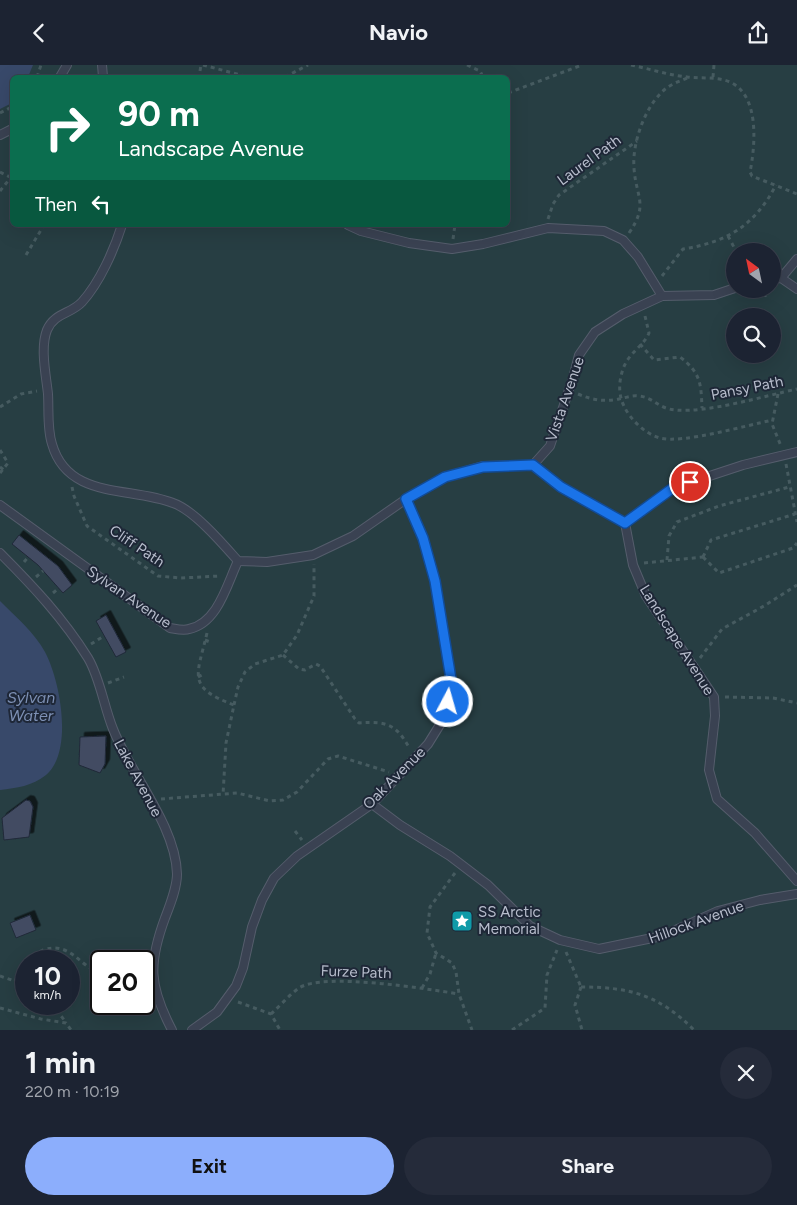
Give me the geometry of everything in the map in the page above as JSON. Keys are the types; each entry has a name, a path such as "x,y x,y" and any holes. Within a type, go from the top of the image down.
{"lane":[{"path":"121,227 110,259 82,302 73,309 60,314 47,331 44,342 51,441 57,460 70,474 97,488 134,493 175,503 213,532 238,561 267,562 314,554 352,536 406,499 445,477 483,467 533,465 561,487 625,523 673,488 797,452"},
{"path":"352,227 409,243 452,249 483,245 548,228 604,231 623,240 638,257 662,297"},
{"path":"797,259 781,278 797,289"},
{"name":"Vista Avenue","path":"533,465 550,446 569,391 578,355 595,332 623,314 662,297 714,295 726,291"},
{"name":"Oak Avenue","path":"192,1030 217,1012 228,998 244,968 252,927 262,899 274,878 297,856 372,804 428,744 441,723 448,702 451,679 435,581 423,538 406,499"},
{"name":"Sylvan Avenue","path":"0,505 170,628 188,630 204,623"},
{"name":"Landscape Avenue","path":"625,523 633,565 646,596 714,697 715,716 709,770 717,799 756,833 797,881"},
{"name":"Lake Avenue","path":"0,553 35,587 64,622 89,660 113,731 151,803 173,851 177,875 171,904 158,937 152,969 158,1003 172,1030"},
{"path":"204,623 218,604 238,561"},
{"name":"Hillock Avenue","path":"372,804 488,885 530,926 560,940 599,949 636,943 662,936 718,911 760,900 797,894"}],"path":[{"path":"200,71 202,65 240,75"},
{"path":"289,75 308,65"},
{"path":"467,65 480,71 482,75"},
{"path":"510,92 582,65"},
{"path":"631,65 688,78 713,77 732,83 744,95 751,111 755,142 750,172 752,176 797,194"},
{"path":"713,77 714,65"},
{"path":"630,231 642,209 634,167 638,141 648,114 662,92 673,84 688,78"},
{"name":"Laurel Path","path":"548,228 547,222 553,204 560,195 638,141"},
{"path":"0,191 10,178"},
{"path":"663,274 683,249 710,244 739,230 760,211 776,185"},
{"path":"26,255 43,227"},
{"path":"728,236 732,243"},
{"path":"645,319 649,333 628,358 620,382 620,399 625,409 641,429 661,438 684,438 773,420"},
{"path":"640,344 654,360 680,357 690,365 698,376 702,409"},
{"path":"0,407 21,394 47,389"},
{"name":"Pansy Path","path":"569,391 592,400 620,399 637,395 652,400 661,408 677,411 702,409 797,389"},
{"path":"778,394 772,424 785,454 789,487 797,522"},
{"path":"0,450 8,463 0,473"},
{"path":"0,467 4,470"},
{"name":"Cliff Path","path":"70,474 74,496 87,526 158,576 182,578 231,575"},
{"path":"667,560 669,536 677,522 719,506 789,487"},
{"path":"703,557 711,540 796,514"},
{"path":"633,565 703,557 719,573 792,548 797,543"},
{"path":"223,795 226,743 238,687 245,672 255,664 283,655 298,635 314,597 314,554"},
{"path":"694,667 722,629 797,585"},
{"path":"204,623 207,631 198,677 201,686 211,696 234,705"},
{"path":"205,640 210,642"},
{"path":"283,655 299,669 305,670 316,664 320,666 359,723 385,723 394,727 415,757"},
{"path":"198,677 204,674"},
{"path":"714,697 773,699 797,703"},
{"path":"151,803 166,797 237,793 270,801 283,800 297,792 328,759 338,756 352,759 398,776"},
{"path":"461,865 430,907 427,933 436,953 452,963 456,972 459,994 472,1030"},
{"path":"560,940 581,987 575,1005 582,1030"},
{"path":"512,1030 544,1008 548,975 560,940"},
{"path":"44,950 52,947 66,950"},
{"path":"422,987 430,974 436,953"},
{"path":"0,977 15,981"},
{"name":"Furze Path","path":"271,1014 299,988 313,982 366,982 422,987 459,994"},
{"path":"581,987 600,987 641,993 676,1011 694,1030"},
{"path":"228,998 271,1014 280,1030"},
{"path":"0,1008 40,1019 66,1023"},
{"path":"60,1015 71,1030"}],"green space":[{"path":"0,65 797,65 797,1030 0,1030"}],"water":[{"path":"0,65 33,65 29,75 10,75 10,104 0,109"},
{"name":"Sylvan Water","path":"0,601 30,631 45,652 59,697 62,733 60,750 55,764 46,775 30,784 0,790"}],"building":[{"path":"19,535 58,566 72,585 63,593 38,565 12,544"},
{"path":"106,615 126,652 116,657 96,621"},
{"path":"106,736 105,764 100,773 79,765 80,737"},
{"path":"26,800 30,801 33,807 29,837 4,840 2,818"},
{"path":"30,915 36,930 16,938 10,923"}],"place":[{"name":"SS Arctic Memorial","path":"462,921"}],"route":[{"path":"448,702 451,679 435,581 423,538 406,499 445,477 483,467 533,465 561,487 625,523 673,488 690,482"}]}
